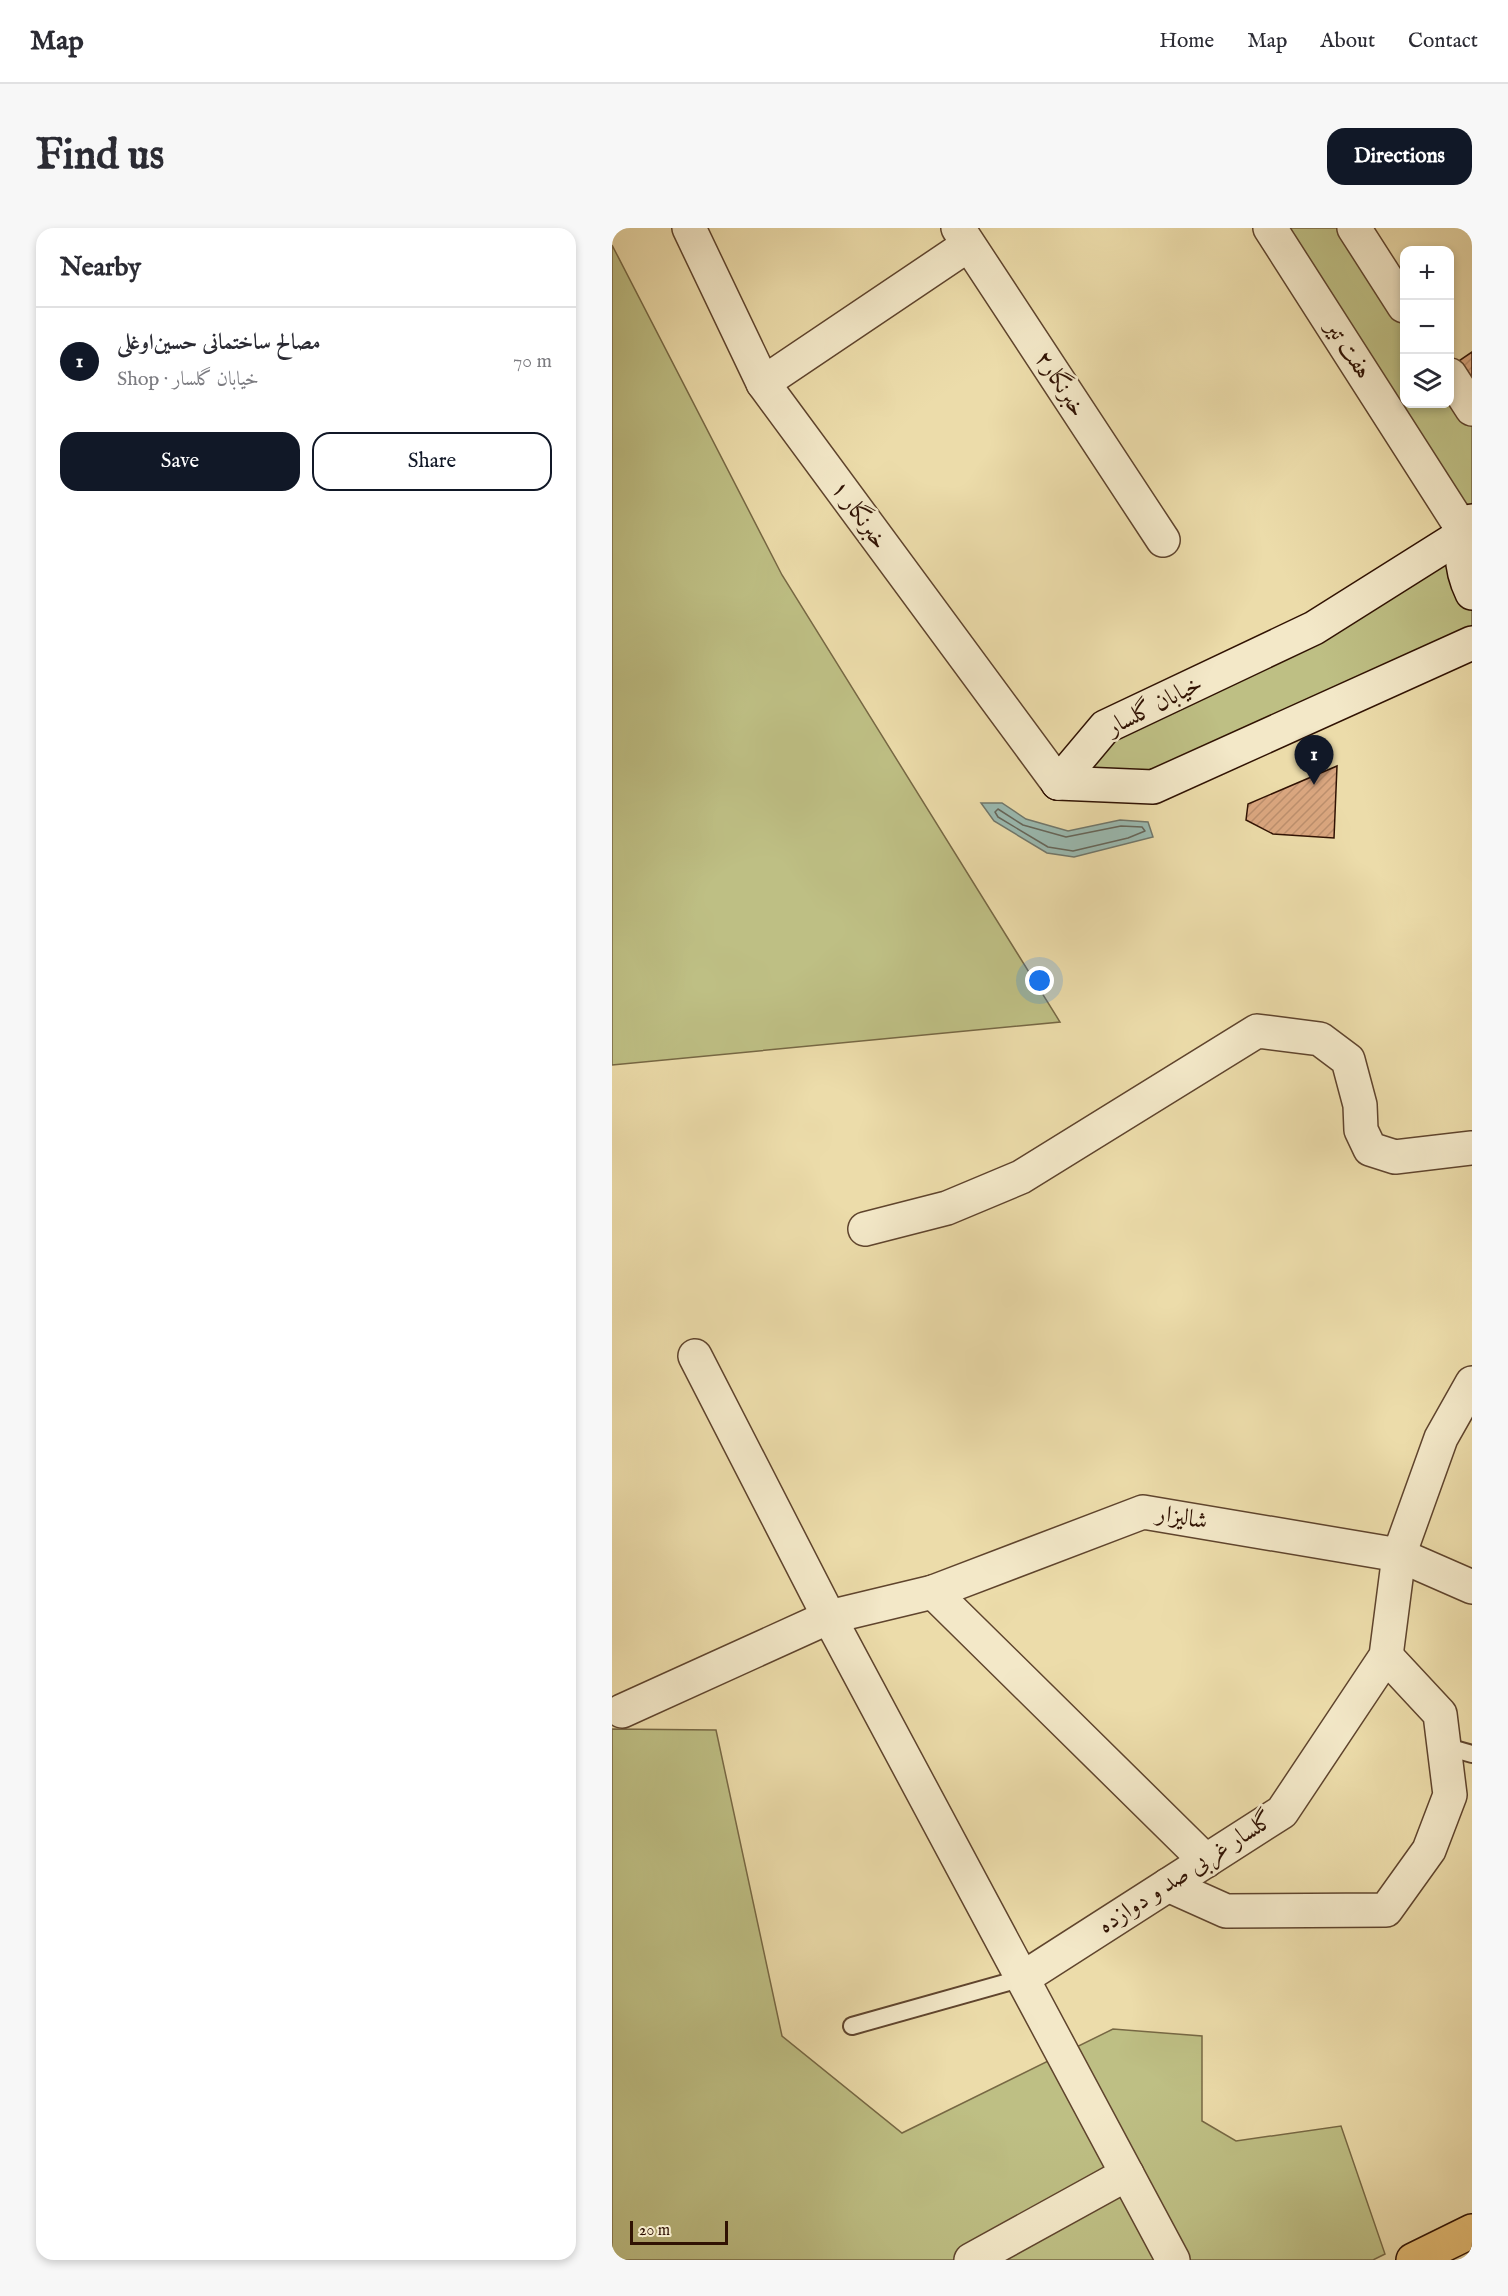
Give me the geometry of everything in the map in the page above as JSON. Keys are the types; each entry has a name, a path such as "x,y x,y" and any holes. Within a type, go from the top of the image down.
{"main road":[{"path":"1413,2260 1472,2231"}],"street":[{"name":"خبرنگار ۱","path":"689,228 763,383 1058,783"},
{"name":"هفت تیر","path":"1270,228 1468,527"},
{"path":"1354,228 1400,300"},
{"path":"763,383 963,236"},
{"name":"خبرنگار۲","path":"963,236 1163,540"},
{"path":"1454,382 1472,409"},
{"path":"1468,527 1461,556 1465,578 1472,593"},
{"name":"خیابان گلسار","path":"1058,783 1105,727 1314,628 1468,527"},
{"path":"1058,783 1153,787 1472,643"},
{"path":"865,1229 947,1208 1021,1177 1257,1032 1320,1039 1348,1060 1360,1105 1361,1131 1370,1149 1395,1157 1472,1148"},
{"path":"695,1356 829,1617 1173,2260"},
{"name":"گلسار غربی صد و دوازده","path":"1023,1978 1282,1812 1386,1656 1399,1555 1441,1438 1472,1383"},
{"name":"شالیزار","path":"622,1711 829,1617 933,1592 1143,1512 1399,1555 1472,1587"},
{"path":"933,1592 1206,1861"},
{"path":"1168,1885 1226,1911 1386,1910 1430,1850 1450,1795 1458,1750 1440,1714 1386,1656"},
{"path":"970,2260 1127,2174"}],"lane":[{"path":"852,2026 1023,1978"}],"green space":[{"path":"1270,228 1353,228 1400,301 1400,408 1454,408 1454,405 1472,410 1472,520"},
{"path":"612,245 782,575 1060,1022 612,1065"},
{"path":"1465,534 1472,593 1472,643 1154,787 1058,782 1104,727"},
{"path":"612,1729 716,1730 782,2036 902,2133 1113,2029 1202,2036 1202,2121 1236,2141 1341,2126 1385,2254 1373,2260 612,2260"}],"water":[{"path":"981,803 1002,803 1026,819 1068,831 1120,820 1148,822 1153,837 1074,857 1047,853 994,821"}],"building":[{"path":"1472,352 1472,408 1454,374 1454,364"},
{"path":"1337,766 1334,838 1273,834 1246,820 1248,804"}],"place":[{"name":"مصالح ساختمانی حسین‌اوغلی","path":"1314,785"}]}
